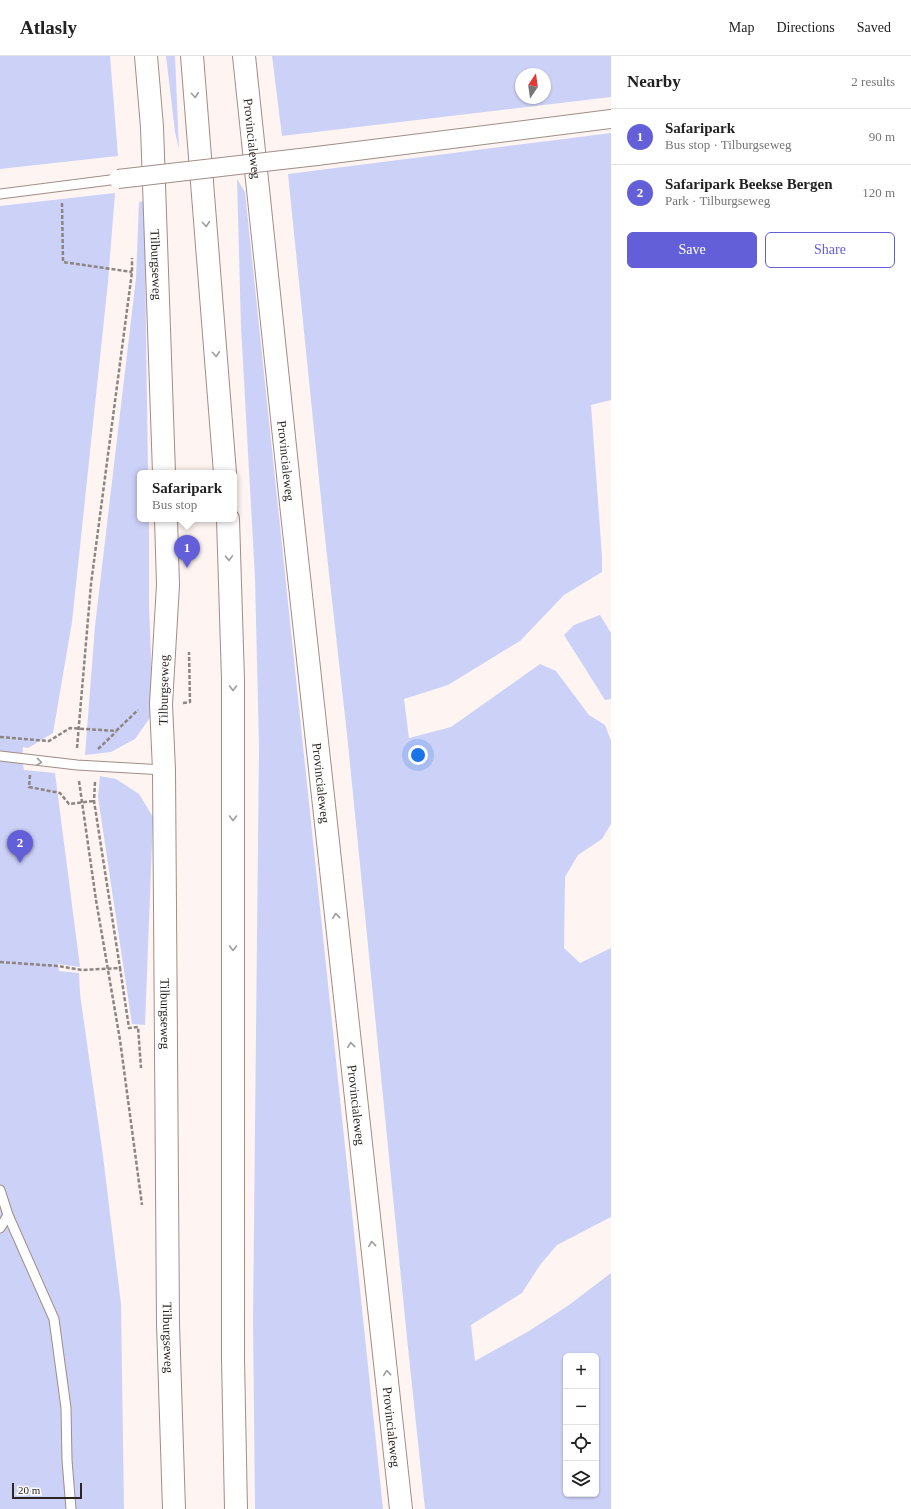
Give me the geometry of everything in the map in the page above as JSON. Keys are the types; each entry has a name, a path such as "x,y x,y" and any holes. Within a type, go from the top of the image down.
{"main road":[{"name":"Tilburgseweg","path":"146,56 152,127 164,470"},
{"path":"192,56 225,470"},
{"name":"Provincialeweg","path":"244,56 401,1509"},
{"name":"Tilburgseweg","path":"166,522 168,585 161,704 164,770 168,1324 174,1509"},
{"path":"228,522 233,680 233,1359 236,1509"}],"street":[{"path":"118,179 317,156 611,119"}],"lane":[{"path":"0,194 118,179"},
{"path":"0,756 32,761 164,770"},
{"path":"0,1190 8,1215 54,1319 66,1408 67,1460 71,1509"},
{"path":"0,1228 8,1215"}],"path":[{"path":"62,186 63,262 132,272"},
{"path":"142,1069 138,1027 129,1028 94,801 96,766 98,750 143,705 190,702 189,647"},
{"path":"0,737 49,741 70,728 116,731"},
{"path":"34,740 29,787 60,793 70,804 94,801"},
{"path":"0,962 58,966 82,970 108,970 120,968"}],"shaded area":[{"path":"0,56 110,56 118,156 0,169"},
{"path":"166,56 175,56 179,149 175,132"},
{"path":"272,56 611,56 611,97 282,136"},
{"path":"611,133 611,400 591,405 602,572 564,595 520,641 448,685 404,699 409,738 451,727 540,664 556,671 589,715 605,725 611,741 611,824 602,839 578,855 565,877 564,948 580,963 611,948 611,1217 557,1245 540,1265 522,1293 471,1325 475,1361 529,1331 569,1305 611,1273 611,1509 425,1509 347,734 325,538 288,174"},
{"path":"237,179 245,192 383,1509 255,1509 253,1320 259,747 255,578 241,327"},
{"path":"115,193 108,282 72,622 53,733 28,748 23,747 22,760 24,770 55,773 80,967 58,964 59,971 79,973 80,994 103,1156 121,1304 124,1509 0,1509 0,206"},
{"path":"149,200 145,260 148,470 137,470 137,522 149,522 149,607 153,707 149,719 135,739 111,752 85,755 95,626 136,278 139,202"},
{"path":"600,615 611,633 611,699 605,700 564,635 574,625"},
{"path":"100,776 116,779 139,794 153,817 145,1025 132,1024 98,797"}],"place":[{"name":"Safaripark","path":"187,568"},
{"name":"Safaripark Beekse Bergen","path":"20,863"}]}
